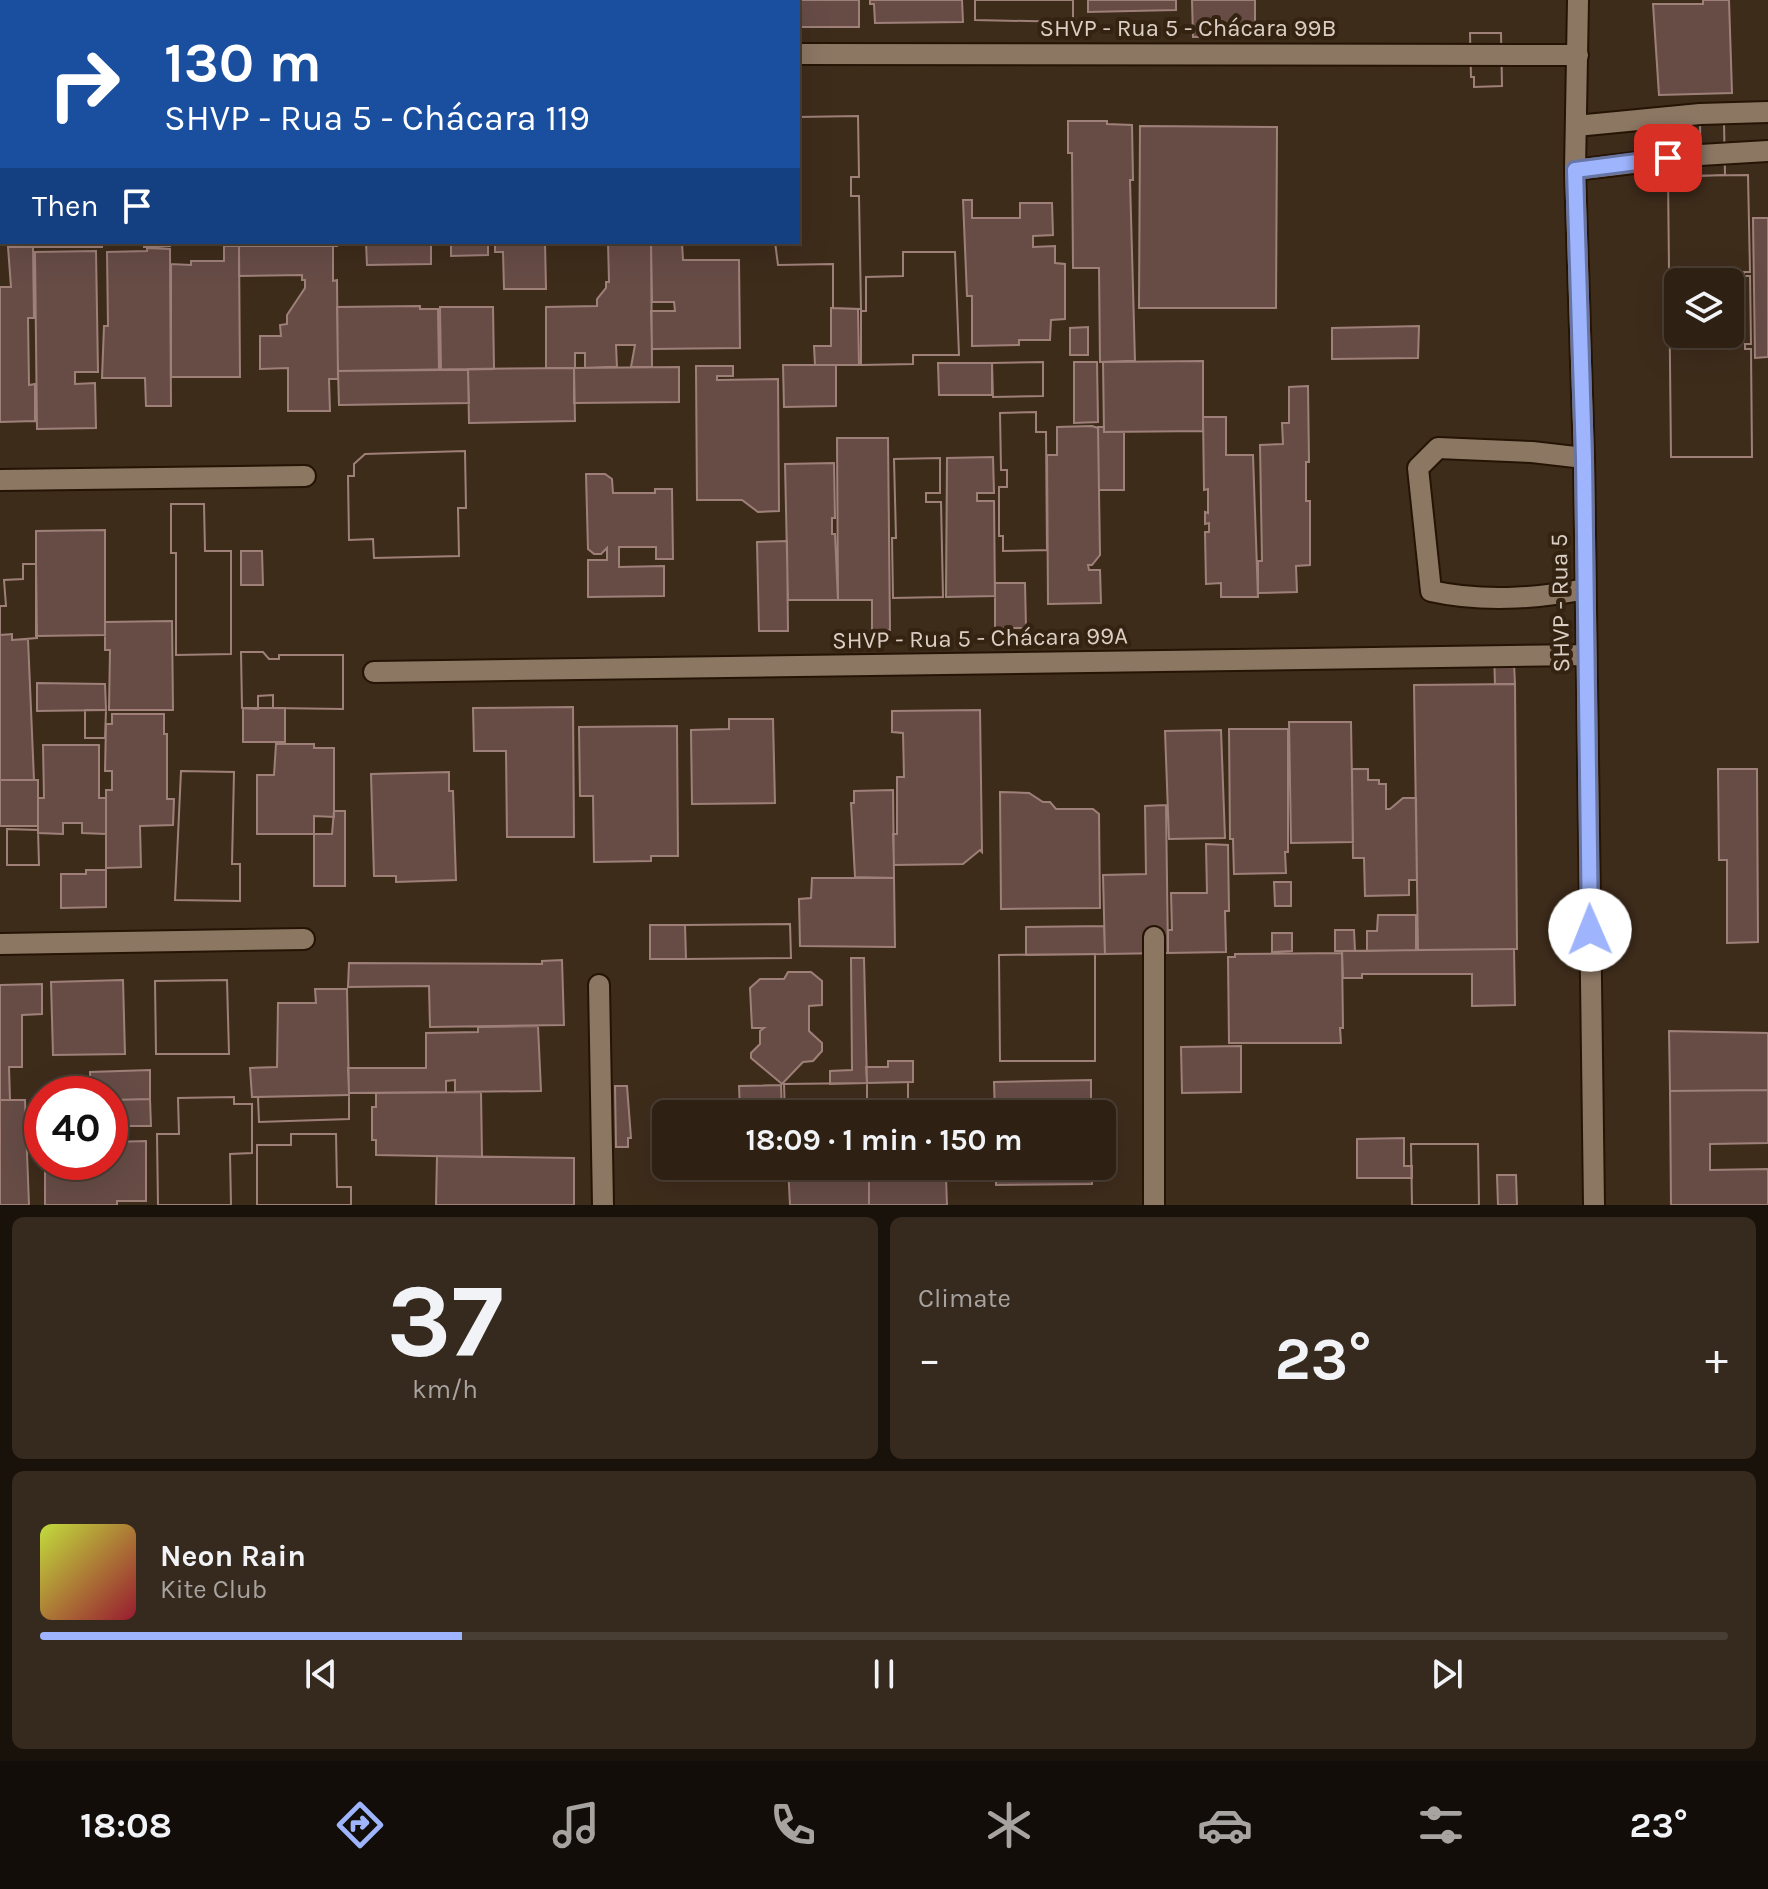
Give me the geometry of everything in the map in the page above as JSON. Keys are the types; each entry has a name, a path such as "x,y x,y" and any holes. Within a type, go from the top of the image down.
{"street":[{"name":"SHVP - Rua 5","path":"1578,0 1575,170 1584,458 1594,1205"},
{"name":"SHVP - Rua 5 - Chácara 99B","path":"800,54 1578,55"},
{"path":"1576,126 1700,114 1768,112"},
{"path":"1575,170 1700,155 1768,151"},
{"path":"1584,458 1503,450 1438,448 1418,468 1431,591 1459,598 1562,594 1585,589"},
{"path":"0,480 305,476"},
{"name":"SHVP - Rua 5 - Chácara 99A","path":"374,672 1586,655"},
{"path":"1154,937 1154,1205"},
{"path":"0,944 304,939"},
{"path":"599,985 603,1205"}],"building":[{"path":"800,0 859,0 859,27 800,27"},
{"path":"870,0 962,0 963,22 875,23 874,4 870,4"},
{"path":"975,0 1073,0 1073,22 975,20"},
{"path":"975,0 1073,0 1073,22 975,20"},
{"path":"1088,0 1176,0 1176,10 1088,12"},
{"path":"1192,0 1255,0 1255,36 1193,37"},
{"path":"1703,0 1729,0 1732,93 1659,95 1653,4 1703,4"},
{"path":"1470,33 1501,33 1502,86 1474,87"},
{"path":"1470,33 1501,33 1502,86 1474,87"},
{"path":"858,116 859,177 851,177 851,196 859,196 861,309 833,308 833,264 778,265 775,244 800,244 800,117"},
{"path":"858,116 859,177 851,177 851,196 859,196 861,309 833,308 833,264 778,265 775,244 800,244 800,117"},
{"path":"1068,121 1107,121 1107,124 1132,125 1133,180 1130,180 1135,361 1100,362 1099,268 1073,268 1072,153 1068,153"},
{"path":"1724,122 1725,175 1701,176 1700,123"},
{"path":"1724,122 1725,175 1701,176 1700,123"},
{"path":"1140,126 1277,127 1276,308 1139,308"},
{"path":"1748,175 1750,272 1744,272 1744,268 1669,268 1668,176"},
{"path":"1748,175 1750,272 1744,272 1744,268 1669,268 1668,176"},
{"path":"963,200 972,200 972,218 1020,218 1020,203 1052,203 1053,235 1033,236 1033,247 1055,246 1055,263 1065,264 1065,319 1051,320 1050,340 1019,340 1019,345 972,346 972,296 967,296"},
{"path":"1753,218 1768,218 1768,357 1755,358"},
{"path":"33,244 102,244 102,247 33,247"},
{"path":"144,244 170,244 170,246 144,247"},
{"path":"306,244 337,244 337,246"},
{"path":"366,244 431,244 431,264 367,265"},
{"path":"451,244 488,244 488,255 451,256"},
{"path":"495,244 545,244 546,289 504,289 503,252 495,252"},
{"path":"608,244 651,244 652,367 631,367 635,345 616,345 617,367 585,368 585,353 575,353 575,368 546,368 546,307 597,306 597,299 606,288 606,282 609,282"},
{"path":"651,244 682,244 683,260 739,260 740,348 652,349 651,311 675,311 674,302 652,302"},
{"path":"224,246 239,246 240,377 171,377 171,264 224,261"},
{"path":"239,246 333,246 333,281 337,280 338,379 329,379 330,411 288,411 288,368 260,369 260,336 281,336 280,325 287,324 287,315 305,288 305,280 302,280 302,275 239,276"},
{"path":"8,247 33,247 34,318 28,318 29,385 35,384 35,421 0,422 0,287 11,287"},
{"path":"147,248 170,249 171,406 146,406 145,378 102,378 104,326 108,326 107,252 147,251"},
{"path":"96,251 98,372 75,372 75,384 95,383 96,428 37,429 35,252"},
{"path":"903,252 955,252 959,355 913,355 913,364 861,365 861,311 866,311 866,277 903,276"},
{"path":"903,252 955,252 959,355 913,355 913,364 861,365 861,311 866,311 866,277 903,276"},
{"path":"1744,276 1750,276 1751,344 1745,344 1745,349 1751,349 1752,457 1671,457 1670,348 1744,348"},
{"path":"1744,276 1750,276 1751,344 1745,344 1745,349 1751,349 1752,457 1671,457 1670,348 1744,348"},
{"path":"420,306 420,309 438,309 439,370 338,371 337,307"},
{"path":"440,307 493,307 494,369 441,370"},
{"path":"831,308 858,309 859,365 815,365 814,346 831,346"},
{"path":"1419,326 1418,358 1332,359 1332,328"},
{"path":"1088,327 1088,355 1070,355 1070,328"},
{"path":"1203,361 1203,431 1104,432 1103,362"},
{"path":"1043,362 1043,396 993,397 992,363"},
{"path":"1043,362 1043,396 993,397 992,363"},
{"path":"1074,362 1097,362 1098,422 1074,423"},
{"path":"938,363 992,363 992,395 939,395"},
{"path":"783,365 836,365 836,406 784,407"},
{"path":"696,366 733,366 733,376 717,376 717,380 778,379 779,511 758,512 742,500 697,500"},
{"path":"679,367 679,402 574,403 574,368"},
{"path":"574,368 575,421 469,423 468,369"},
{"path":"468,369 469,403 339,405 338,371"},
{"path":"1308,386 1306,501 1310,501 1310,565 1296,566 1297,592 1258,593 1258,561 1262,561 1260,445 1283,444 1282,423 1289,423 1289,387"},
{"path":"1036,412 1036,432 1046,432 1047,550 1003,551 1003,536 999,536 999,487 1007,487 1007,470 1001,470 1000,413"},
{"path":"1036,412 1036,432 1046,432 1047,550 1003,551 1003,536 999,536 999,487 1007,487 1007,470 1001,470 1000,413"},
{"path":"1203,417 1226,417 1226,455 1253,455 1258,597 1221,597 1221,583 1206,584 1205,532 1209,532 1209,523 1205,524 1208,489 1204,490"},
{"path":"1057,427 1098,428 1100,555 1092,565 1088,565 1089,570 1100,570 1101,603 1048,604 1047,455 1057,455"},
{"path":"1098,427 1104,427 1104,432 1124,432 1124,490 1099,490"},
{"path":"837,438 888,438 890,630 872,630 872,600 838,600"},
{"path":"465,451 466,508 458,508 459,556 374,558 373,539 349,540 348,476 354,476 354,464 365,454"},
{"path":"465,451 466,508 458,508 459,556 374,558 373,539 349,540 348,476 354,476 354,464 365,454"},
{"path":"993,457 994,493 977,493 977,501 994,501 995,596 946,597 947,458"},
{"path":"940,458 940,493 926,493 926,502 941,502 943,597 893,598 892,538 896,538 894,459"},
{"path":"940,458 940,493 926,493 926,502 941,502 943,597 893,598 892,538 896,538 894,459"},
{"path":"834,463 835,518 832,518 832,534 835,534 838,600 788,600 785,464"},
{"path":"586,474 605,474 612,479 613,493 655,493 655,489 672,489 673,559 656,559 656,547 619,547 619,567 664,566 664,596 588,597 588,560 607,560 607,548 601,554 594,554 588,549"},
{"path":"171,504 204,504 205,551 231,551 231,654 176,655 176,553 171,553"},
{"path":"171,504 204,504 205,551 231,551 231,654 176,655 176,553 171,553"},
{"path":"105,530 105,635 36,636 36,531"},
{"path":"787,541 788,631 759,631 757,542"},
{"path":"241,551 262,551 263,585 241,585"},
{"path":"23,564 36,564 37,638 12,640 12,634 0,635 0,606 6,606 4,580 23,579"},
{"path":"23,564 36,564 37,638 12,640 12,634 0,635 0,606 6,606 4,580 23,579"},
{"path":"995,583 1025,583 1026,628 995,628"},
{"path":"172,621 173,710 109,710 110,650 105,650 105,622"},
{"path":"12,634 12,640 28,639 34,780 0,780 0,635"},
{"path":"241,652 263,652 269,659 279,659 279,655 343,655 343,709 273,708 273,695 258,696 258,709 242,708"},
{"path":"241,652 263,652 269,659 279,659 279,655 343,655 343,709 273,708 273,695 258,696 258,709 242,708"},
{"path":"1494,653 1514,664 1515,684 1495,684"},
{"path":"37,683 105,684 106,710 37,711"},
{"path":"1515,684 1517,949 1418,950 1414,685"},
{"path":"573,707 574,837 507,837 506,751 474,751 473,708"},
{"path":"243,708 285,708 285,742 243,742"},
{"path":"85,710 106,710 105,738 85,738"},
{"path":"85,710 106,710 105,738 85,738"},
{"path":"980,710 982,852 980,850 963,864 894,865 897,777 904,777 903,733 892,732 892,711"},
{"path":"112,714 164,714 167,799 174,799 173,825 140,826 141,867 106,868 106,790 112,790 112,771 105,771 106,724 112,724"},
{"path":"729,719 773,719 775,803 692,804 691,730 729,729"},
{"path":"1289,722 1351,722 1353,842 1291,843"},
{"path":"677,726 678,856 651,856 651,861 594,862 593,796 580,796 579,727"},
{"path":"1229,729 1288,729 1286,873 1234,874 1233,839 1230,839"},
{"path":"1221,730 1225,838 1169,839 1165,731"},
{"path":"276,744 314,744 314,748 334,748 334,817 314,816 314,834 257,834 257,775 274,775"},
{"path":"43,745 99,745 99,798 106,798 106,834 82,833 82,823 63,823 63,834 38,833 38,798 44,798"},
{"path":"1352,769 1368,769 1368,780 1386,784 1386,809 1403,798 1416,798 1417,880 1409,880 1409,895 1365,896 1364,858 1353,858"},
{"path":"1718,769 1757,769 1758,942 1727,943 1727,860 1719,860"},
{"path":"181,771 234,772 232,864 240,864 240,901 175,900"},
{"path":"181,771 234,772 232,864 240,864 240,901 175,900"},
{"path":"449,772 449,791 453,791 456,880 396,882 396,876 374,876 371,774"},
{"path":"0,780 38,780 38,826 0,826"},
{"path":"893,790 894,878 855,877 851,803 854,803 854,791"},
{"path":"1000,792 1029,793 1043,802 1050,802 1056,809 1093,809 1099,814 1100,908 1001,909"},
{"path":"1166,805 1168,953 1105,954 1103,875 1146,874 1145,806"},
{"path":"334,811 345,811 345,886 314,886 314,834 332,834"},
{"path":"7,829 38,830 39,865 7,865"},
{"path":"7,829 38,830 39,865 7,865"},
{"path":"1206,844 1228,845 1226,952 1168,953 1168,930 1172,930 1171,893 1207,893"},
{"path":"86,870 106,870 106,907 61,908 61,874 86,874"},
{"path":"812,878 894,878 895,947 800,946 799,899 811,898"},
{"path":"1274,882 1291,882 1291,906 1275,906"},
{"path":"1378,915 1416,915 1416,950 1367,951 1367,931 1377,931"},
{"path":"790,924 791,958 686,959 685,925"},
{"path":"790,924 791,958 686,959 685,925"},
{"path":"650,925 685,925 686,959 650,959"},
{"path":"1104,926 1105,954 1026,955 1026,927"},
{"path":"1335,930 1354,930 1355,951 1335,951"},
{"path":"1272,933 1292,933 1292,951 1272,952"},
{"path":"1514,949 1515,1005 1472,1006 1472,974 1362,974 1362,978 1343,978 1342,951"},
{"path":"1342,953 1341,1043 1229,1043 1228,957 1235,957 1235,954"},
{"path":"1095,954 1095,1061 1000,1061 999,955"},
{"path":"1095,954 1095,1061 1000,1061 999,955"},
{"path":"851,958 864,958 867,1083 830,1084 830,1071 852,1070"},
{"path":"562,960 564,1025 430,1027 429,986 348,987 349,963 542,964 542,961"},
{"path":"788,972 811,972 822,981 822,1005 809,1006 809,1031 822,1043 822,1051 813,1061 803,1062 782,1084 751,1058 751,1053 760,1044 760,1031 764,1028 752,1028 750,988 760,979 784,979"},
{"path":"123,980 125,1054 53,1055 51,982"},
{"path":"227,980 229,1054 156,1054 155,981"},
{"path":"227,980 229,1054 156,1054 155,981"},
{"path":"42,984 42,1014 22,1015 22,1067 9,1067 10,1100 0,1100 0,985"},
{"path":"315,989 347,989 349,1095 252,1097 250,1068 277,1067 278,1003 316,1003"},
{"path":"538,1026 541,1091 455,1092 455,1080 446,1081 446,1092 349,1093 348,1068 426,1068 426,1033 478,1032 478,1027"},
{"path":"1669,1031 1768,1033 1768,1090 1670,1091"},
{"path":"1241,1046 1241,1092 1182,1093 1181,1047"},
{"path":"888,1061 913,1061 913,1082 867,1083 866,1067 888,1067"},
{"path":"150,1070 150,1099 128,1100 128,1076 90,1076 90,1072"},
{"path":"1091,1080 1091,1100 995,1100 994,1082"},
{"path":"908,1082 908,1100 867,1100 867,1083"},
{"path":"908,1082 908,1100 867,1100 867,1083"},
{"path":"867,1083 867,1100 785,1100 784,1084"},
{"path":"867,1083 867,1100 785,1100 784,1084"},
{"path":"781,1085 782,1100 740,1100 739,1086"},
{"path":"615,1086 627,1086 631,1138 628,1138 628,1147 616,1147"},
{"path":"1768,1090 1768,1143 1710,1144 1710,1170 1768,1169 1768,1205 1671,1205 1670,1091"},
{"path":"481,1092 482,1157 376,1155 376,1140 372,1140 372,1107 376,1107 376,1093"},
{"path":"349,1095 349,1119 259,1122 258,1097"},
{"path":"349,1095 349,1119 259,1122 258,1097"},
{"path":"234,1097 234,1104 252,1104 252,1153 230,1154 231,1205 158,1205 157,1134 179,1134 178,1098"},
{"path":"234,1097 234,1104 252,1104 252,1153 230,1154 231,1205 158,1205 157,1134 179,1134 178,1098"},
{"path":"150,1099 151,1126 128,1126 128,1100"},
{"path":"0,1100 24,1100 24,1180 28,1180 29,1205 0,1205"},
{"path":"291,1134 336,1134 337,1187 351,1187 351,1205 257,1205 257,1145 291,1145"},
{"path":"291,1134 336,1134 337,1187 351,1187 351,1205 257,1205 257,1145 291,1145"},
{"path":"1404,1138 1404,1166 1412,1166 1412,1178 1357,1178 1357,1139"},
{"path":"146,1141 146,1201 117,1201 117,1205 45,1205 45,1180 128,1180 128,1142"},
{"path":"1411,1144 1478,1144 1479,1205 1412,1205"},
{"path":"1411,1144 1478,1144 1479,1205 1412,1205"},
{"path":"437,1156 574,1158 574,1205 436,1205"},
{"path":"1497,1175 1516,1175 1517,1205 1498,1205"},
{"path":"789,1180 869,1180 869,1205 790,1205"},
{"path":"869,1180 946,1180 947,1205 869,1205"},
{"path":"996,1180 1092,1180 1092,1184 996,1185"}],"route":[{"path":"1590,930 1584,458 1575,170 1668,158"}]}
